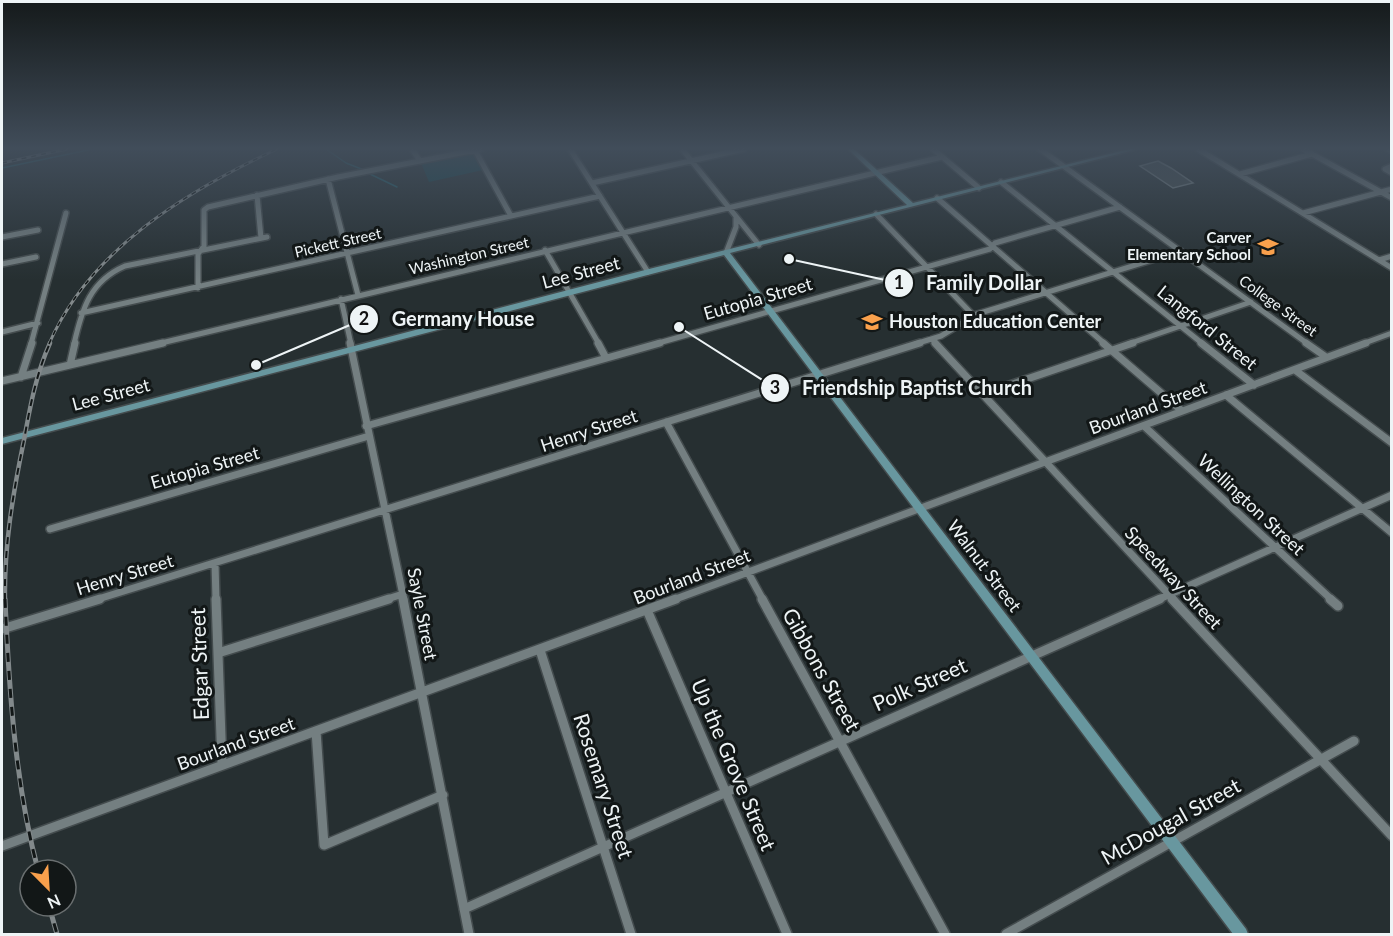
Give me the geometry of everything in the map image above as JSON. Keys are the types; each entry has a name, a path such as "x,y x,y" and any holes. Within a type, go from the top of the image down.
{"main road":[{"path":"898,193 911,205"},
{"name":"Lee Street","path":"2,439 959,193"},
{"name":"Walnut Street","path":"726,253 1241,934"}],"street":[{"path":"198,288 198,254 204,246 203,212 208,207 267,193"},
{"path":"332,193 358,295"},
{"path":"500,193 511,216"},
{"path":"598,193 648,272"},
{"path":"716,193 759,244"},
{"name":"Washington Street","path":"2,381 789,193"},
{"name":"Langford Street","path":"1014,193 1254,385"},
{"name":"College Street","path":"1100,193 1326,357"},
{"path":"1270,193 1392,267"},
{"path":"1303,213 1378,193"},
{"path":"69,365 85,302 105,275 121,267 264,237 257,195"},
{"name":"Pickett Street","path":"81,313 600,196"},
{"path":"937,198 1182,411"},
{"name":"Eutopia Street","path":"366,426 926,267 992,247 995,243 1120,207"},
{"path":"21,377 38,323 66,213"},
{"path":"726,253 727,244 737,225 733,213"},
{"path":"876,214 973,315"},
{"path":"2,237 38,230"},
{"path":"546,250 606,358"},
{"name":"Henry Street","path":"2,629 932,339 946,333 973,315 1181,251"},
{"path":"1379,260 1392,256"},
{"path":"2,264 36,257"},
{"name":"Sayle Street","path":"341,299 403,594 469,934"},
{"path":"983,394 1251,302"},
{"path":"2,332 38,323"},
{"name":"Bourland Street","path":"2,846 540,650 919,507 1392,333"},
{"name":"Speedway Street","path":"932,339 1392,836"},
{"path":"1295,370 1392,443"},
{"path":"1226,395 1392,533"},
{"name":"Gibbons Street","path":"666,422 945,934"},
{"name":"Wellington Street","path":"1144,426 1338,606"},
{"name":"Eutopia Street","path":"50,529 369,436"},
{"name":"Polk Street","path":"464,909 1392,495"},
{"name":"Edgar Street","path":"215,563 222,765"},
{"path":"218,653 403,594"},
{"name":"Up the Grove Street","path":"646,610 787,934"},
{"name":"Rosemary Street","path":"540,650 631,934"},
{"path":"316,731 324,844 443,795"},
{"name":"McDougal Street","path":"1006,934 1354,741"}],"railway":[{"path":"49,344 67,310 89,279 115,252 145,227 195,193"},
{"path":"5,599 8,540 16,480 34,391 50,343"},
{"path":"5,599 14,736 35,858"},
{"path":"52,918 57,934"}],"place":[{"name":"Carver Elementary School","path":"1268,247"},
{"name":"Family Dollar","path":"789,259"},
{"name":"Houston Education Center","path":"872,322"},
{"name":"Friendship Baptist Church","path":"679,327"},
{"name":"Germany House","path":"256,365"}]}
